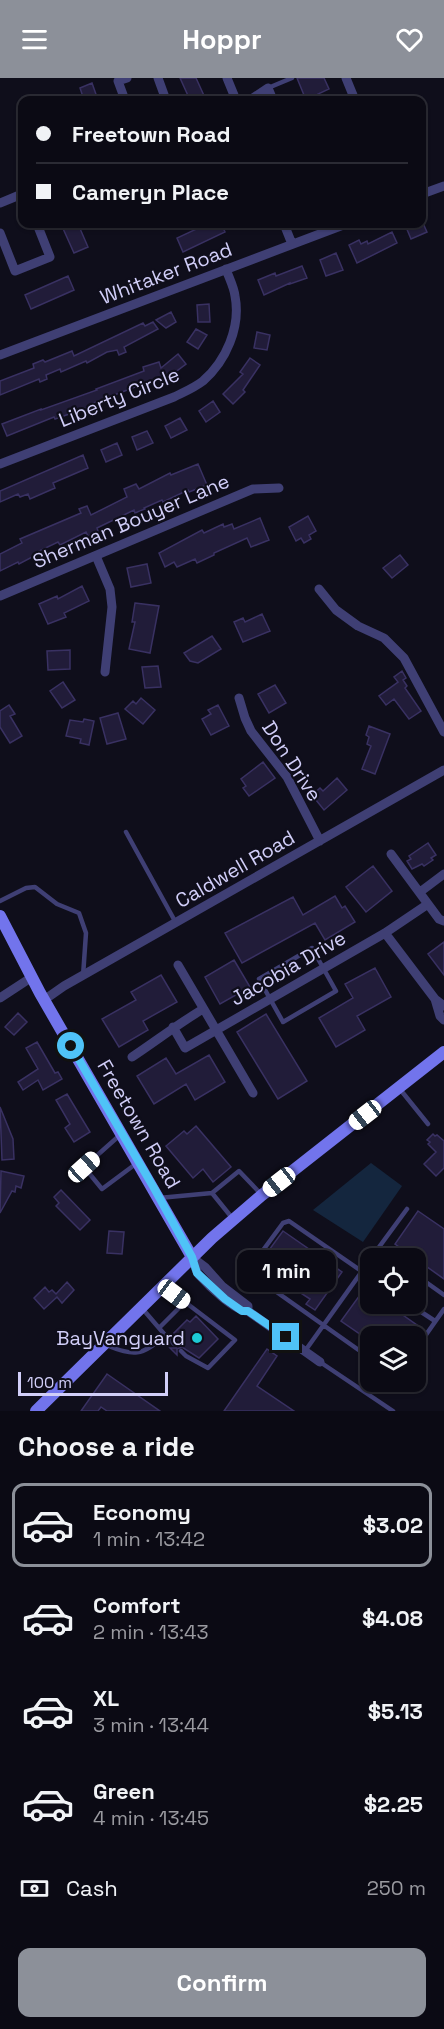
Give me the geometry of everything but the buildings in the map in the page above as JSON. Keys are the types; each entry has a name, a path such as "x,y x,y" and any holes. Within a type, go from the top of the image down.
{"main road":[{"name":"Freetown Road","path":"0,916 44,1000 192,1257"},
{"path":"36,1411 140,1307 233,1219 444,1053"}],"street":[{"path":"124,96 118,81 127,78"},
{"path":"158,78 165,96"},
{"path":"227,78 234,96"},
{"path":"346,78 353,96"},
{"path":"256,96 268,88 271,96"},
{"path":"426,193 444,186"},
{"path":"0,203 18,196"},
{"path":"0,232 15,271 50,257 39,228"},
{"path":"286,228 292,244"},
{"name":"Whitaker Road","path":"0,355 335,228"},
{"name":"Liberty Circle","path":"0,464 174,397 202,382 221,360 232,334 236,308 235,295 226,269"},
{"name":"Sherman Bouyer Lane","path":"0,596 253,489 279,488"},
{"path":"96,556 110,589 112,607 105,672"},
{"path":"319,589 336,610 358,626 384,638 404,658 444,732"},
{"name":"Don Drive","path":"239,698 244,718 251,731 287,777 320,841"},
{"name":"Caldwell Road","path":"44,1000 444,770"},
{"path":"392,854 440,919 444,921"},
{"path":"420,892 444,874"},
{"name":"Jacobia Drive","path":"173,1027 185,1048 385,933 428,903"},
{"path":"385,933 435,999 444,1006"},
{"path":"178,965 253,1094"},
{"path":"0,998 32,977"},
{"path":"435,999 440,1016 444,1020"},
{"path":"132,1057 173,1027 203,1009"},
{"path":"192,1257 205,1267 222,1286 248,1306 248,1311 320,1362"}],"lane":[{"path":"268,88 292,78"},
{"path":"126,832 176,923"},
{"path":"0,901 26,888 35,888 57,904 79,914 86,933 83,976"},
{"path":"312,948 324,968 336,991 283,1022 259,979 312,948"},
{"path":"399,1088 428,1124"},
{"path":"122,1133 84,1167 102,1190 138,1162"},
{"path":"159,1198 212,1193 239,1171 262,1195"},
{"path":"212,1193 233,1219"},
{"path":"379,1248 407,1209"},
{"path":"360,1270 290,1221 283,1223 250,1268 254,1276 360,1351"},
{"path":"305,1351 360,1274"},
{"path":"426,1282 444,1295"},
{"path":"165,1283 174,1294 236,1340 208,1368 181,1351"},
{"path":"159,1328 185,1302"},
{"path":"140,1307 174,1344"},
{"path":"426,1334 444,1309"},
{"path":"425,1314 435,1321"},
{"path":"103,1344 126,1353 137,1352 151,1348 165,1335"},
{"path":"320,1362 393,1411"}],"water":[{"path":"371,1163 402,1186 363,1242 313,1210"}],"place":[{"name":"BayVanguard","path":"197,1338"}],"route":[{"path":"71,1046 154,1188 192,1257 197,1273 225,1299 242,1311 248,1311 286,1337"}]}
